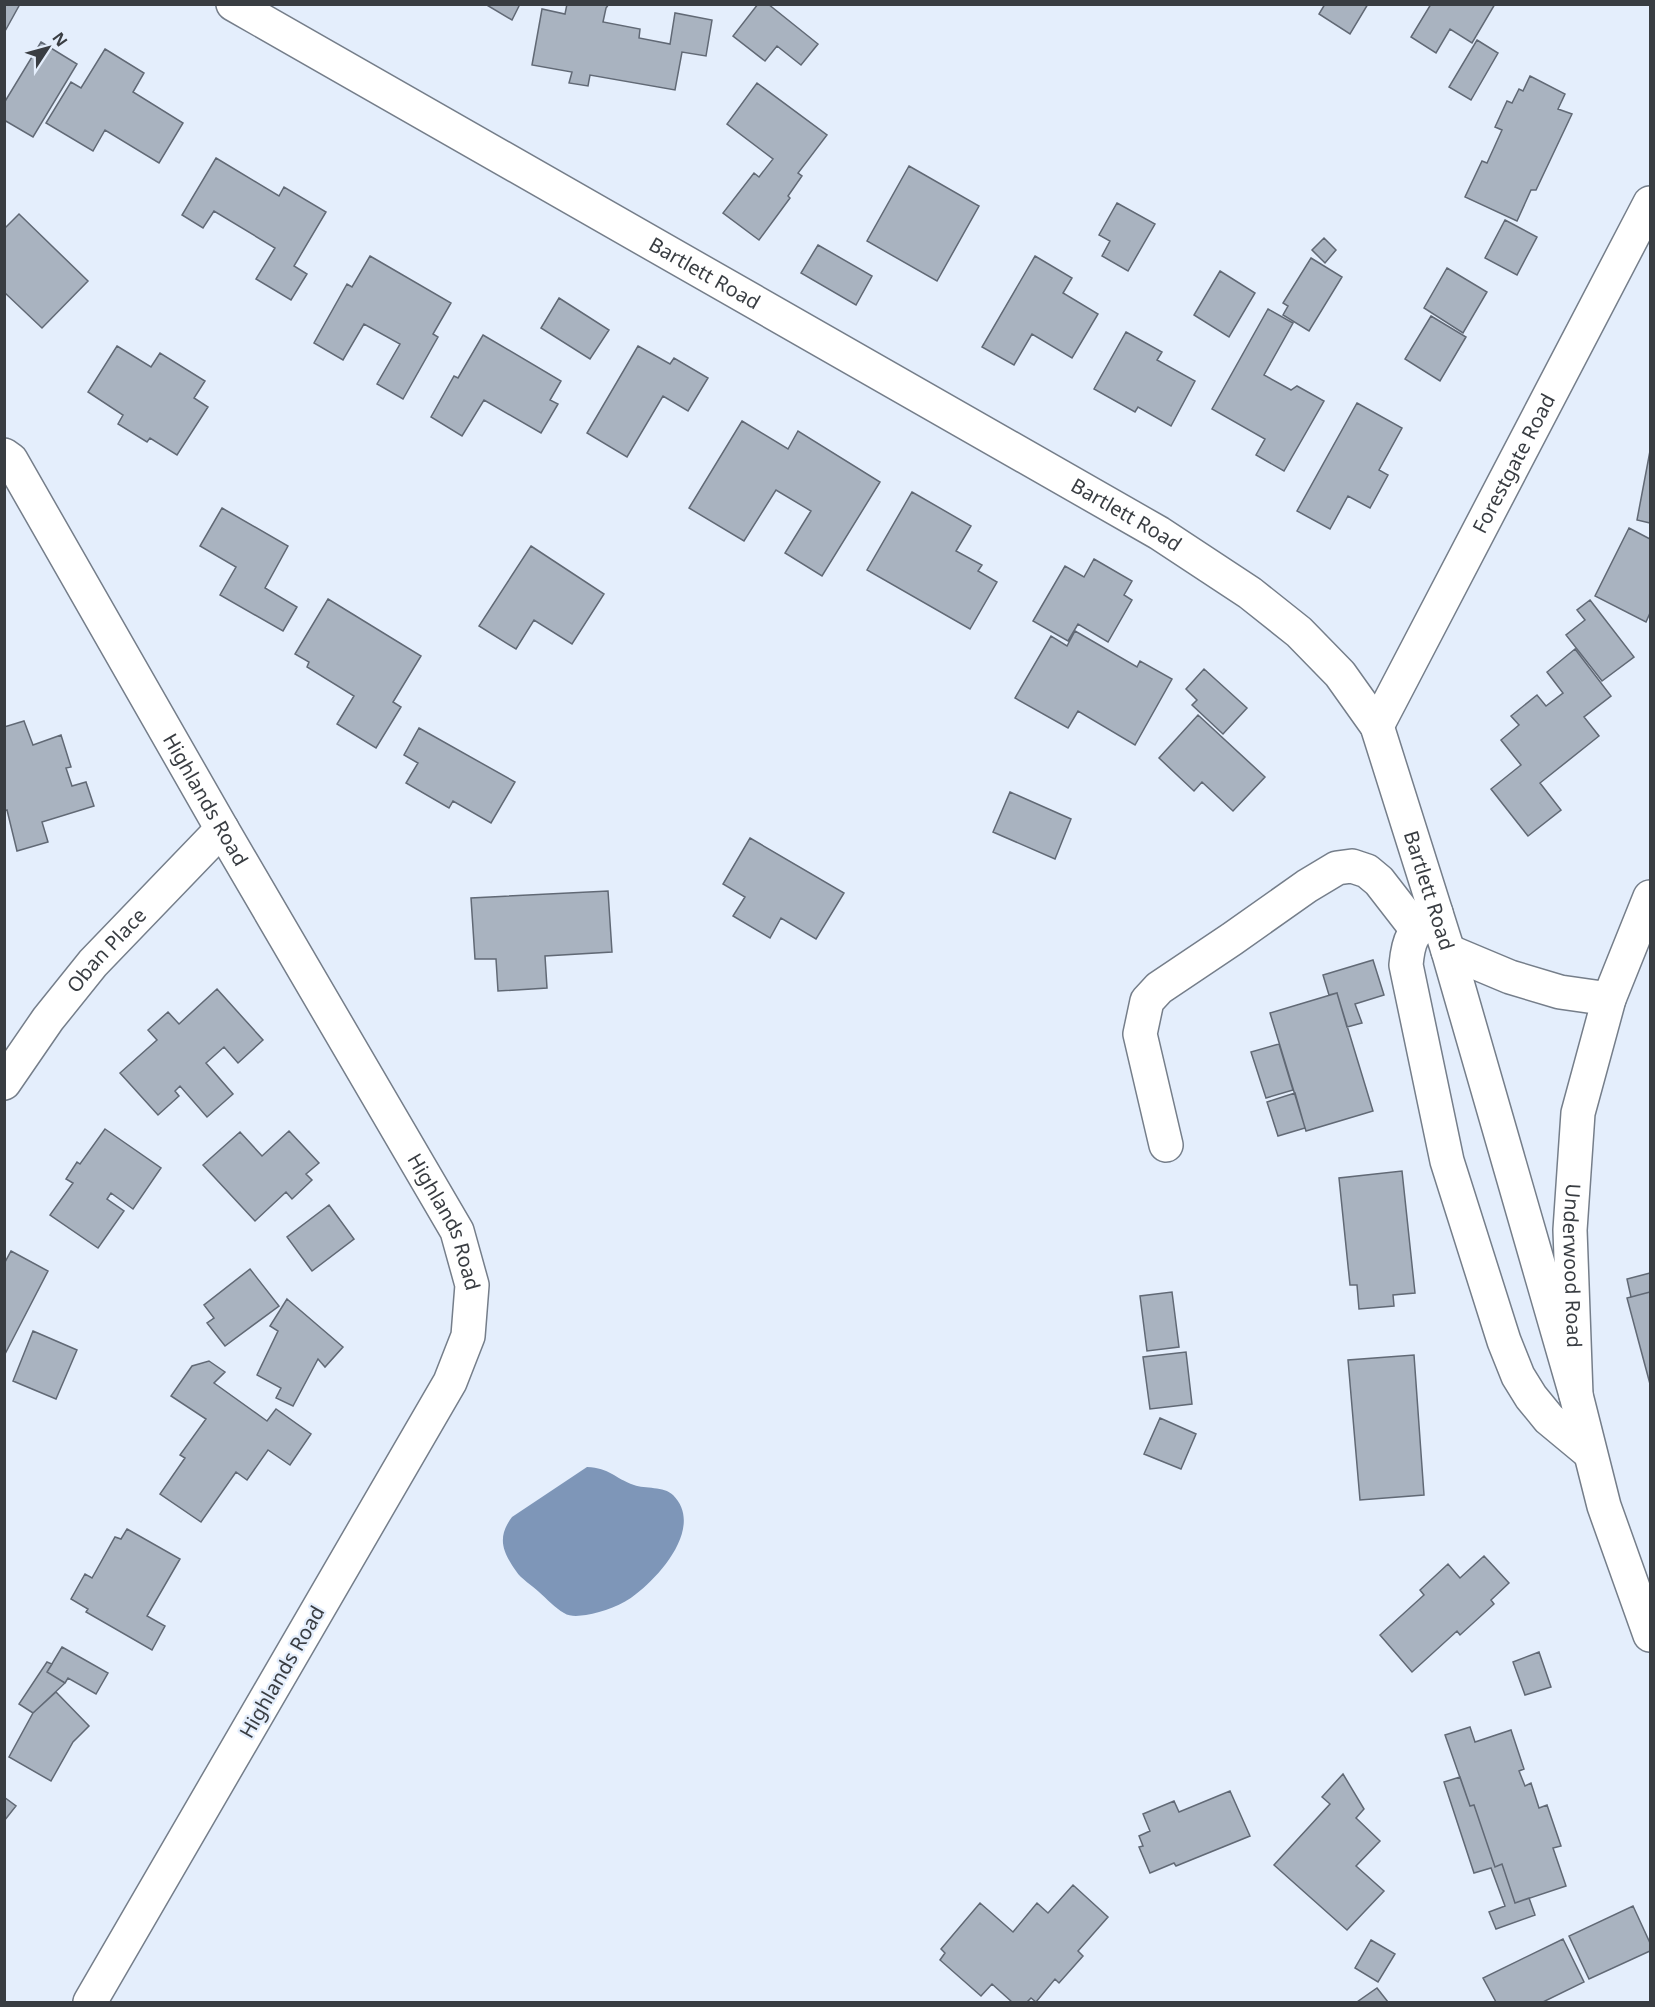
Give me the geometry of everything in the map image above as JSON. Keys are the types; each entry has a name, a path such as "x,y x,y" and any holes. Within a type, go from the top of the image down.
{"street":[{"name":"Bartlett Road","path":"233,4 1159,533 1250,593 1299,632 1340,674 1377,726 1426,921 1448,951 1576,1395"},
{"name":"Forestgate Road","path":"1377,726 1650,203"},
{"name":"Highlands Road","path":"4,455 11,460 222,829 457,1231 472,1285 468,1336 450,1382 90,2002"},
{"name":"Oban Place","path":"4,1083 48,1019 93,963 222,829"},
{"path":"1166,1145 1140,1034 1147,1001 1159,988 1307,886 1337,868 1352,866 1367,871 1426,921 1408,942 1406,965 1448,1161 1504,1341 1518,1377 1531,1397 1549,1419 1590,1453"},
{"name":"Underwood Road","path":"1650,897 1609,999 1578,1113 1570,1230 1576,1395 1604,1506 1650,1635"},
{"path":"1448,951 1530,983 1560,992 1609,999"}],"water":[{"path":"587,1467 607,1471 634,1485 669,1492 681,1507 684,1521 682,1535 676,1549 646,1586 625,1602 612,1608 572,1616 557,1609 518,1574 505,1550 503,1538 507,1524 512,1517"}],"building":[{"path":"4,4 20,4 4,33"},
{"path":"485,4 520,4 512,20"},
{"path":"567,4 609,4 603,22 640,29 639,38 670,44 675,13 712,20 706,56 682,52 675,90 590,75 588,86 569,83 572,72 532,65 542,9 565,14"},
{"path":"758,4 768,4 818,44 801,65 777,46 765,61 733,36"},
{"path":"1325,4 1368,4 1350,34 1319,14"},
{"path":"1431,4 1495,4 1472,43 1450,29 1436,53 1411,37"},
{"path":"1477,40 1498,53 1471,100 1449,87"},
{"path":"41,42 77,64 33,137 4,120 4,103"},
{"path":"105,49 144,73 133,92 183,123 159,163 105,130 93,151 46,123 71,82 81,88"},
{"path":"1530,76 1565,94 1558,109 1572,114 1536,190 1531,190 1517,221 1465,197 1482,161 1487,163 1502,130 1495,127 1507,101 1512,103 1519,89 1523,91"},
{"path":"757,83 827,135 798,173 802,176 788,196 790,198 759,240 723,213 754,173 759,177 773,159 727,124"},
{"path":"216,158 279,196 284,187 326,212 294,266 307,274 291,300 256,279 275,248 214,211 203,228 182,215"},
{"path":"909,166 979,206 937,281 867,241"},
{"path":"1117,203 1155,224 1128,271 1102,256 1110,241 1099,235"},
{"path":"19,214 88,281 42,328 4,292 4,229"},
{"path":"1505,220 1537,237 1517,275 1485,258"},
{"path":"1324,238 1336,250 1325,263 1312,250"},
{"path":"818,245 872,276 856,305 801,273"},
{"path":"370,256 451,303 433,334 438,337 403,399 377,384 400,344 364,324 343,360 314,343 347,284 352,287"},
{"path":"1035,256 1072,278 1063,293 1098,314 1072,358 1032,334 1014,365 982,347"},
{"path":"1311,258 1342,277 1309,331 1283,315 1288,306 1283,303"},
{"path":"1447,268 1487,292 1463,333 1424,308"},
{"path":"1220,271 1255,293 1229,337 1194,315"},
{"path":"559,298 609,330 590,359 541,328"},
{"path":"1268,309 1293,323 1264,375 1291,390 1297,386 1324,401 1284,471 1256,455 1265,439 1212,409"},
{"path":"1431,316 1466,337 1440,381 1405,359"},
{"path":"1126,332 1162,352 1157,360 1195,381 1171,426 1138,407 1135,412 1094,389"},
{"path":"483,335 561,381 550,400 558,404 541,433 484,400 462,436 431,417 454,376 458,378"},
{"path":"117,346 151,367 160,353 205,381 194,398 208,407 177,455 150,438 147,442 118,424 123,415 88,392"},
{"path":"638,346 670,364 674,358 708,378 688,411 663,396 627,457 587,433"},
{"path":"1357,403 1402,428 1379,470 1388,475 1370,508 1348,496 1330,529 1297,511"},
{"path":"742,421 788,449 798,431 880,482 822,576 785,553 811,511 776,490 744,541 689,508"},
{"path":"1650,451 1650,523 1637,520"},
{"path":"912,492 971,526 956,551 982,565 978,571 997,582 970,629 867,570"},
{"path":"222,508 288,546 265,588 297,607 283,631 220,595 236,567 200,546"},
{"path":"1629,528 1650,539 1650,613 1646,622 1595,596"},
{"path":"531,546 604,594 572,644 534,620 516,649 479,626"},
{"path":"1094,559 1132,581 1124,595 1132,600 1108,642 1078,624 1068,641 1033,621 1065,566 1084,577"},
{"path":"328,599 421,656 393,702 401,707 376,748 337,724 354,696 307,667 309,662 295,654"},
{"path":"1590,600 1634,657 1602,681 1566,635 1585,620 1577,610"},
{"path":"1075,631 1137,667 1140,661 1172,679 1135,745 1078,711 1068,728 1015,698 1051,636 1067,646"},
{"path":"1575,649 1611,696 1584,717 1599,736 1540,783 1561,810 1528,836 1491,789 1521,765 1501,740 1519,725 1511,716 1537,695 1546,706 1563,693 1547,672"},
{"path":"1204,669 1247,708 1223,734 1192,705 1197,700 1186,689"},
{"path":"1198,715 1265,777 1233,811 1202,782 1194,791 1159,758"},
{"path":"24,721 33,745 61,735 71,767 66,768 72,786 86,782 94,806 42,822 48,842 17,851 7,810 4,811 4,727"},
{"path":"419,728 515,782 491,823 453,801 449,808 406,783 418,763 404,755"},
{"path":"1010,792 1071,819 1055,859 993,832"},
{"path":"750,838 844,893 816,939 781,918 770,938 733,916 745,897 723,884"},
{"path":"608,891 612,952 545,956 547,988 498,991 496,959 475,959 471,898"},
{"path":"1373,960 1384,995 1355,1004 1362,1023 1347,1027 1337,993 1329,995 1323,975"},
{"path":"217,989 263,1040 238,1063 224,1047 206,1063 233,1094 207,1117 180,1086 175,1091 179,1096 158,1115 120,1073 157,1040 148,1030 168,1012 179,1024"},
{"path":"1337,993 1373,1111 1306,1131 1270,1013"},
{"path":"1279,1044 1293,1090 1266,1098 1251,1052"},
{"path":"1295,1093 1305,1128 1278,1136 1267,1102"},
{"path":"105,1129 161,1168 133,1209 111,1193 107,1199 124,1211 98,1248 50,1215 73,1183 66,1179 77,1162 80,1164"},
{"path":"289,1131 319,1163 306,1174 312,1180 292,1199 286,1192 255,1221 203,1165 240,1132 262,1156"},
{"path":"1402,1171 1415,1293 1393,1295 1394,1306 1359,1309 1357,1285 1350,1285 1339,1178"},
{"path":"329,1205 354,1239 312,1271 287,1237"},
{"path":"11,1251 48,1271 4,1356 4,1264"},
{"path":"250,1269 279,1306 225,1346 207,1323 214,1318 204,1305"},
{"path":"1650,1273 1650,1292 1631,1297 1627,1279"},
{"path":"1172,1292 1179,1347 1147,1351 1140,1296"},
{"path":"1650,1292 1650,1384 1627,1298"},
{"path":"287,1299 343,1347 325,1367 318,1359 293,1406 276,1398 281,1388 257,1375 278,1331 270,1326"},
{"path":"33,1331 77,1350 56,1399 13,1381"},
{"path":"1186,1352 1192,1404 1150,1409 1143,1357"},
{"path":"1414,1355 1424,1495 1360,1500 1348,1360"},
{"path":"209,1361 225,1372 214,1383 267,1421 276,1409 311,1434 290,1465 268,1450 247,1480 236,1472 201,1522 160,1494 185,1458 180,1455 206,1419 171,1396 192,1366"},
{"path":"1160,1418 1196,1434 1181,1469 1144,1454"},
{"path":"127,1529 180,1559 147,1616 165,1626 152,1650 86,1612 88,1609 71,1599 85,1574 92,1578 115,1537 121,1539"},
{"path":"1484,1556 1509,1583 1491,1600 1494,1604 1460,1635 1457,1631 1412,1672 1380,1635 1424,1595 1420,1590 1448,1564 1460,1578"},
{"path":"62,1647 108,1673 96,1694 68,1678 65,1683 47,1672"},
{"path":"1539,1652 1551,1687 1525,1695 1513,1662"},
{"path":"47,1662 52,1664 47,1672 65,1683 33,1713 19,1704"},
{"path":"56,1692 89,1726 73,1742 51,1781 9,1757 33,1713"},
{"path":"1470,1727 1475,1742 1511,1730 1524,1769 1519,1771 1525,1786 1531,1783 1539,1808 1547,1805 1561,1846 1553,1848 1566,1886 1515,1903 1502,1864 1495,1867 1474,1805 1470,1806 1445,1735"},
{"path":"1343,1774 1364,1809 1356,1818 1380,1841 1356,1866 1384,1891 1347,1930 1274,1865 1330,1804 1322,1797"},
{"path":"1460,1777 1470,1806 1474,1805 1495,1867 1502,1864 1515,1903 1529,1898 1535,1915 1496,1929 1489,1912 1505,1906 1491,1868 1474,1873 1444,1782"},
{"path":"1230,1791 1250,1836 1176,1866 1174,1863 1150,1873 1139,1847 1143,1846 1139,1836 1150,1831 1143,1814 1174,1801 1179,1812"},
{"path":"4,1797 16,1806 4,1821"},
{"path":"1073,1885 1108,1917 1078,1951 1083,1956 1059,1983 1055,1979 1036,2002 1031,1998 1027,2002 1012,2002 992,1984 981,1996 940,1960 945,1953 941,1949 980,1903 1013,1932 1037,1903 1048,1913"},
{"path":"1633,1906 1650,1943 1650,1951 1589,1979 1569,1936"},
{"path":"1563,1939 1584,1982 1543,2002 1496,2002 1483,1978"},
{"path":"1371,1940 1395,1954 1378,1982 1355,1968"},
{"path":"1377,1988 1388,2002 1357,2002"}]}
